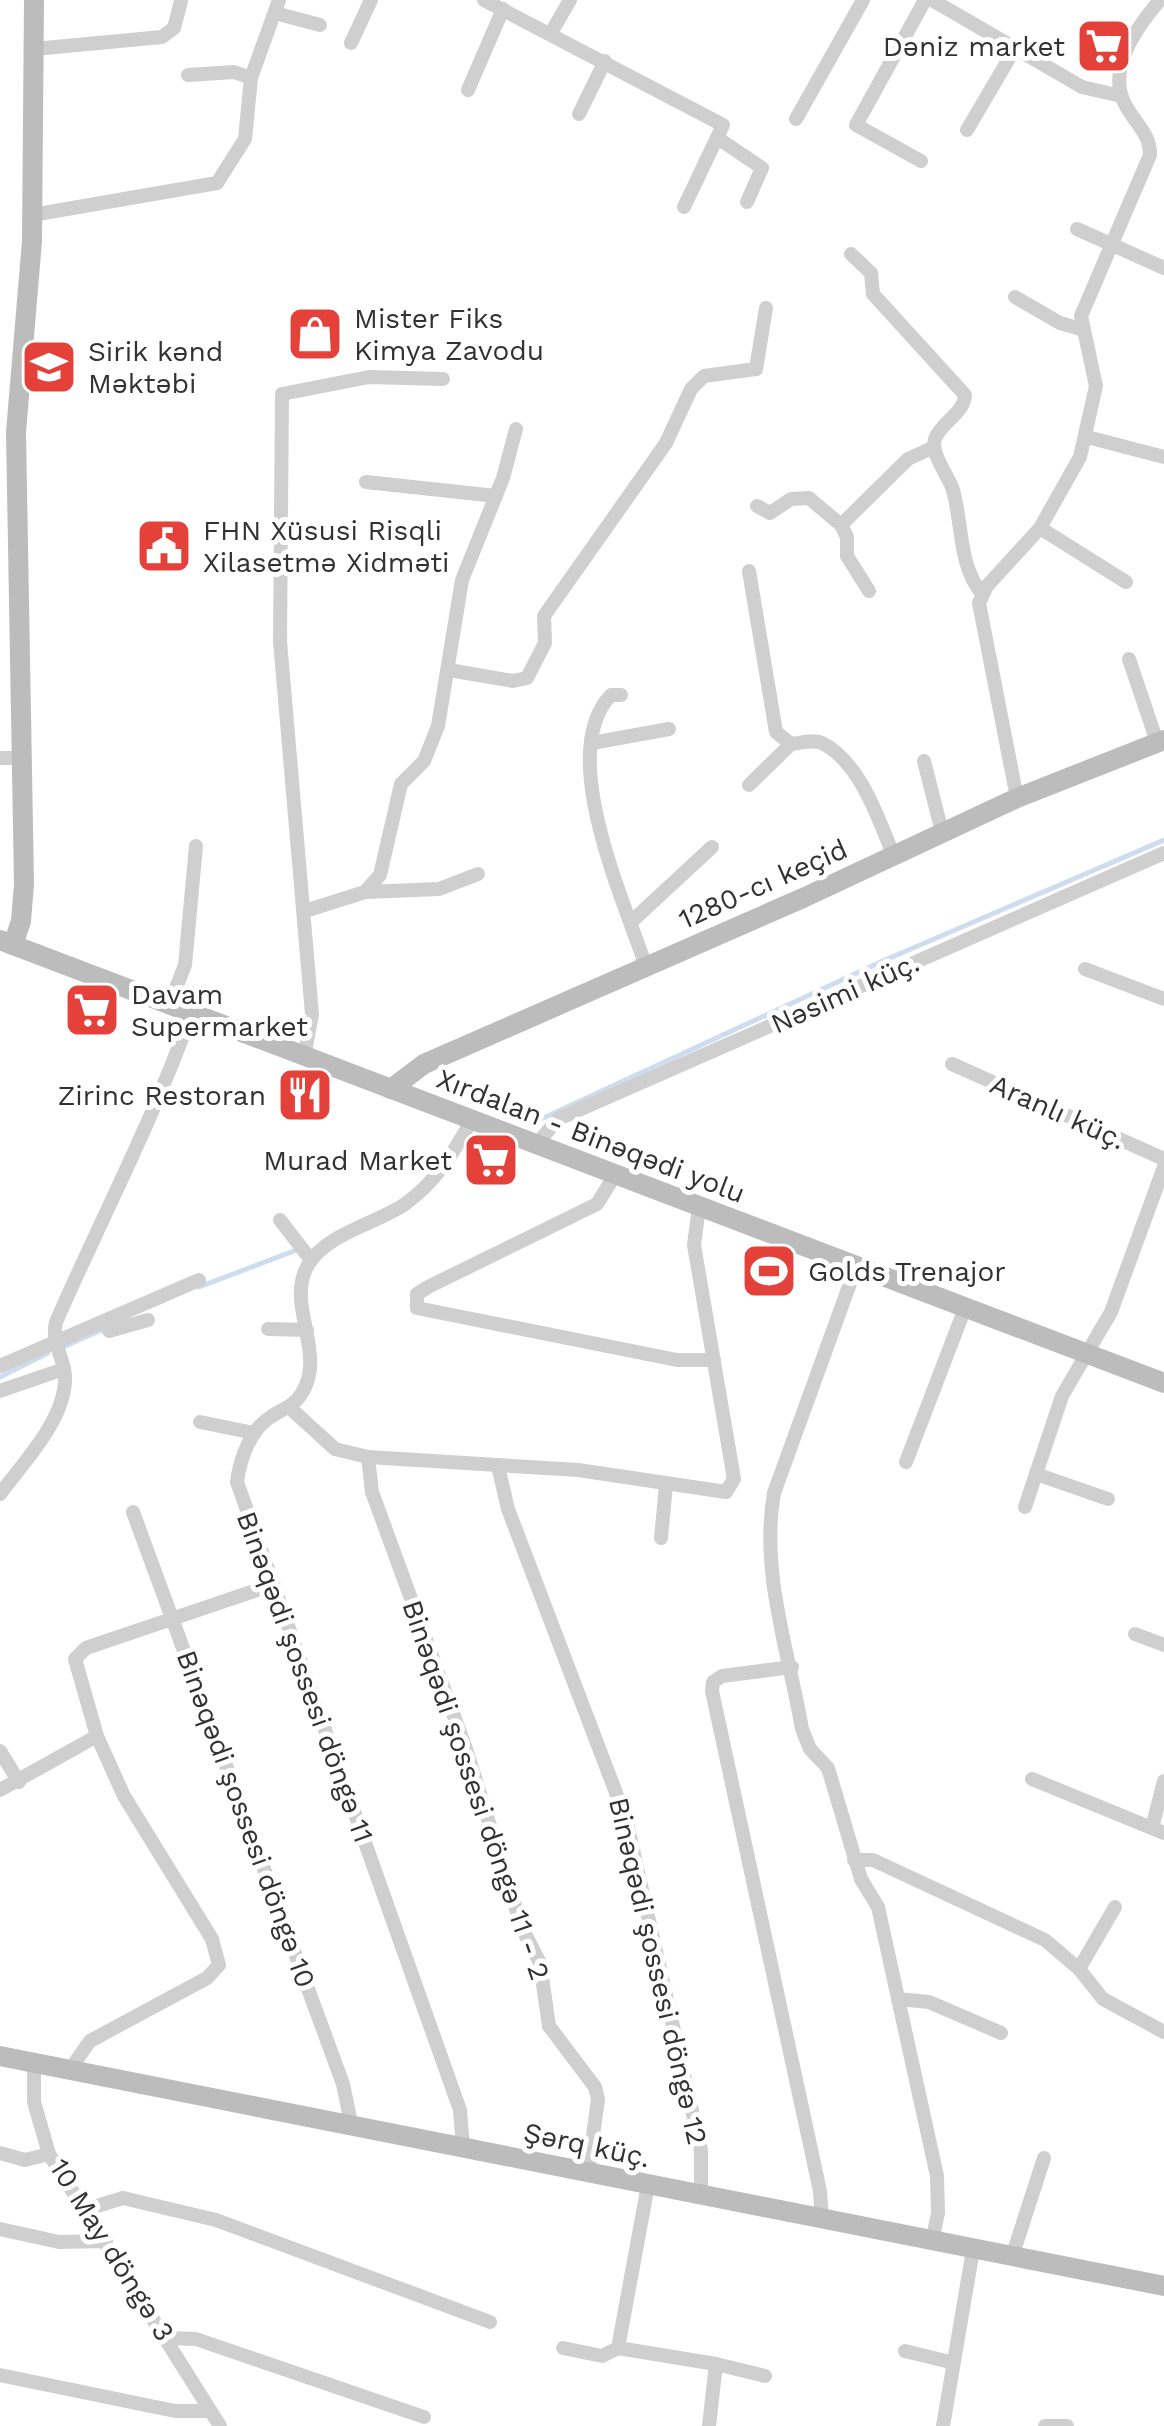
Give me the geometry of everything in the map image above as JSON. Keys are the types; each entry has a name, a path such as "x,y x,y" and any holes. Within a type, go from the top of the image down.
{"street":[{"path":"7,942 24,894 10,758 16,432 32,215 34,0"},
{"path":"351,43 371,0"},
{"path":"484,0 723,125 720,139 684,207"},
{"path":"551,33 570,0"},
{"path":"796,119 863,0"},
{"path":"921,161 856,125 929,0 1017,45 1082,87 1121,96"},
{"path":"1017,798 978,616 982,594 1040,528 1071,477 1086,437 1096,386 1081,329 1084,305 1157,147 1121,96 1118,81 1128,50 1160,0"},
{"path":"34,49 162,37 174,28 180,1"},
{"path":"32,215 217,183 244,139 251,78 277,6 320,25"},
{"path":"468,90 503,10"},
{"path":"967,130 1017,45"},
{"path":"579,114 605,60"},
{"path":"188,75 234,72 251,78"},
{"path":"720,139 762,168 747,202"},
{"path":"1077,229 1164,268"},
{"path":"851,254 871,273 874,294 965,394 964,402 937,435 934,447 956,498 966,569 982,594"},
{"path":"1015,297 1060,323 1081,329"},
{"path":"450,670 513,681 528,678 545,643 544,616 666,443 691,389 704,376 756,369 766,308"},
{"path":"304,1058 312,1014 280,642 282,394 369,377 442,379"},
{"path":"365,892 380,875 401,784 424,761 438,726 462,580 496,496 516,429"},
{"path":"1086,437 1164,457"},
{"path":"841,525 908,459 934,447"},
{"path":"366,482 496,496"},
{"path":"757,506 770,513 791,499 809,498 841,525 851,566 869,591"},
{"path":"1040,528 1126,582"},
{"path":"749,571 776,732 791,744"},
{"path":"1129,659 1161,741"},
{"path":"622,694 611,695 605,701 592,743 597,819 646,966"},
{"path":"592,743 669,729"},
{"path":"749,785 791,744 813,741 830,750 866,791 893,854"},
{"name":"1280-cı keçid","path":"391,1090 416,1068 1017,798 1161,741"},
{"path":"924,761 942,832"},
{"path":"169,1006 184,964 196,846"},
{"path":"631,922 712,847"},
{"name":"Nəsimi küç.","path":"536,1145 558,1119 1164,853"},
{"path":"305,911 365,892 440,889 478,874"},
{"name":"Xırdalan - Binəqədi yolu","path":"7,942 1164,1383"},
{"path":"1084,969 1164,999"},
{"path":"0,1494 62,1398 64,1369 57,1350 56,1322 104,1212 147,1132 191,1014"},
{"name":"Aranlı küç.","path":"952,1064 1164,1159"},
{"path":"200,1422 254,1433 269,1417 289,1407 307,1382 307,1330 300,1285 312,1260 419,1192 444,1167 472,1120"},
{"path":"1025,1507 1062,1396 1111,1312 1164,1167"},
{"path":"615,1176 597,1204 428,1287 417,1294 417,1308 677,1360 714,1360"},
{"path":"289,1407 335,1449 368,1457 578,1470 726,1492 734,1479 694,1245 700,1208"},
{"path":"280,1220 312,1260"},
{"path":"856,1267 774,1493 771,1566 802,1730 810,1749 828,1768 854,1860 878,1907 937,2176 938,2212 932,2242"},
{"path":"57,1350 199,1280"},
{"path":"906,1462 965,1308"},
{"path":"0,1366 148,1320"},
{"path":"268,1329 307,1330"},
{"path":"0,1391 64,1369"},
{"name":"Binəqədi şossesi döngə 11","path":"254,1433 237,1482 460,2110 463,2147"},
{"name":"Binəqədi şossesi döngə 11 - 2","path":"368,1457 372,1492 466,1749 522,1928 540,1963 547,2018 594,2087 598,2099 588,2173"},
{"name":"Binəqədi şossesi döngə 12","path":"498,1466 508,1508 626,1819 701,2150 701,2196"},
{"path":"1036,1474 1108,1499"},
{"path":"661,1538 666,1485"},
{"name":"Binəqədi şossesi döngə 10","path":"133,1512 343,2084 352,2128"},
{"path":"69,2072 78,2052 90,2041 206,1978 219,1965 212,1939 124,1796 97,1736 75,1660 86,1648 272,1585"},
{"path":"1136,1634 1164,1645"},
{"path":"792,1668 722,1676 714,1682 712,1692 812,2154 822,2220"},
{"path":"0,1790 97,1736"},
{"path":"0,1751 19,1782"},
{"path":"1032,1779 1158,1830 1164,1780"},
{"path":"854,1860 872,1860 1044,1940 1080,1969 1103,1998 1164,2032"},
{"path":"1080,1969 1115,1908"},
{"path":"898,1999 930,2002 1001,2033"},
{"name":"Şərq küç.","path":"0,2056 1164,2286"},
{"name":"10 May döngə 3","path":"34,2064 34,2102 50,2154 220,2426"},
{"path":"0,2153 25,2160 50,2154"},
{"path":"1012,2257 1044,2158"},
{"path":"618,2348 648,2185"},
{"path":"84,2210 124,2198 216,2220 490,2322"},
{"path":"0,2229 59,2242 106,2241"},
{"path":"943,2426 950,2362 973,2250"},
{"path":"168,2338 196,2339 424,2417"},
{"path":"563,2348 602,2356 618,2348 765,2376"},
{"path":"905,2351 950,2362"},
{"path":"709,2426 716,2364"},
{"path":"0,2375 174,2411 210,2411"},
{"path":"1045,2426 1067,2426"}],"waterway":[{"path":"539,1120 883,961 1164,840"},
{"path":"199,1287 294,1251"},
{"path":"63,1347 106,1328"},
{"path":"0,1377 48,1353"}],"place":[{"name":"Dəniz market","path":"1104,46"},
{"name":"Mister Fiks Kimya Zavodu","path":"315,334"},
{"name":"Sirik kənd Məktəbi","path":"49,367"},
{"name":"FHN Xüsusi Risqli Xilasetmə Xidməti","path":"164,546"},
{"name":"Davam Supermarket","path":"92,1010"},
{"name":"Zirinc Restoran","path":"305,1095"},
{"name":"Murad Market","path":"491,1160"},
{"name":"Golds Trenajor","path":"769,1271"}]}
